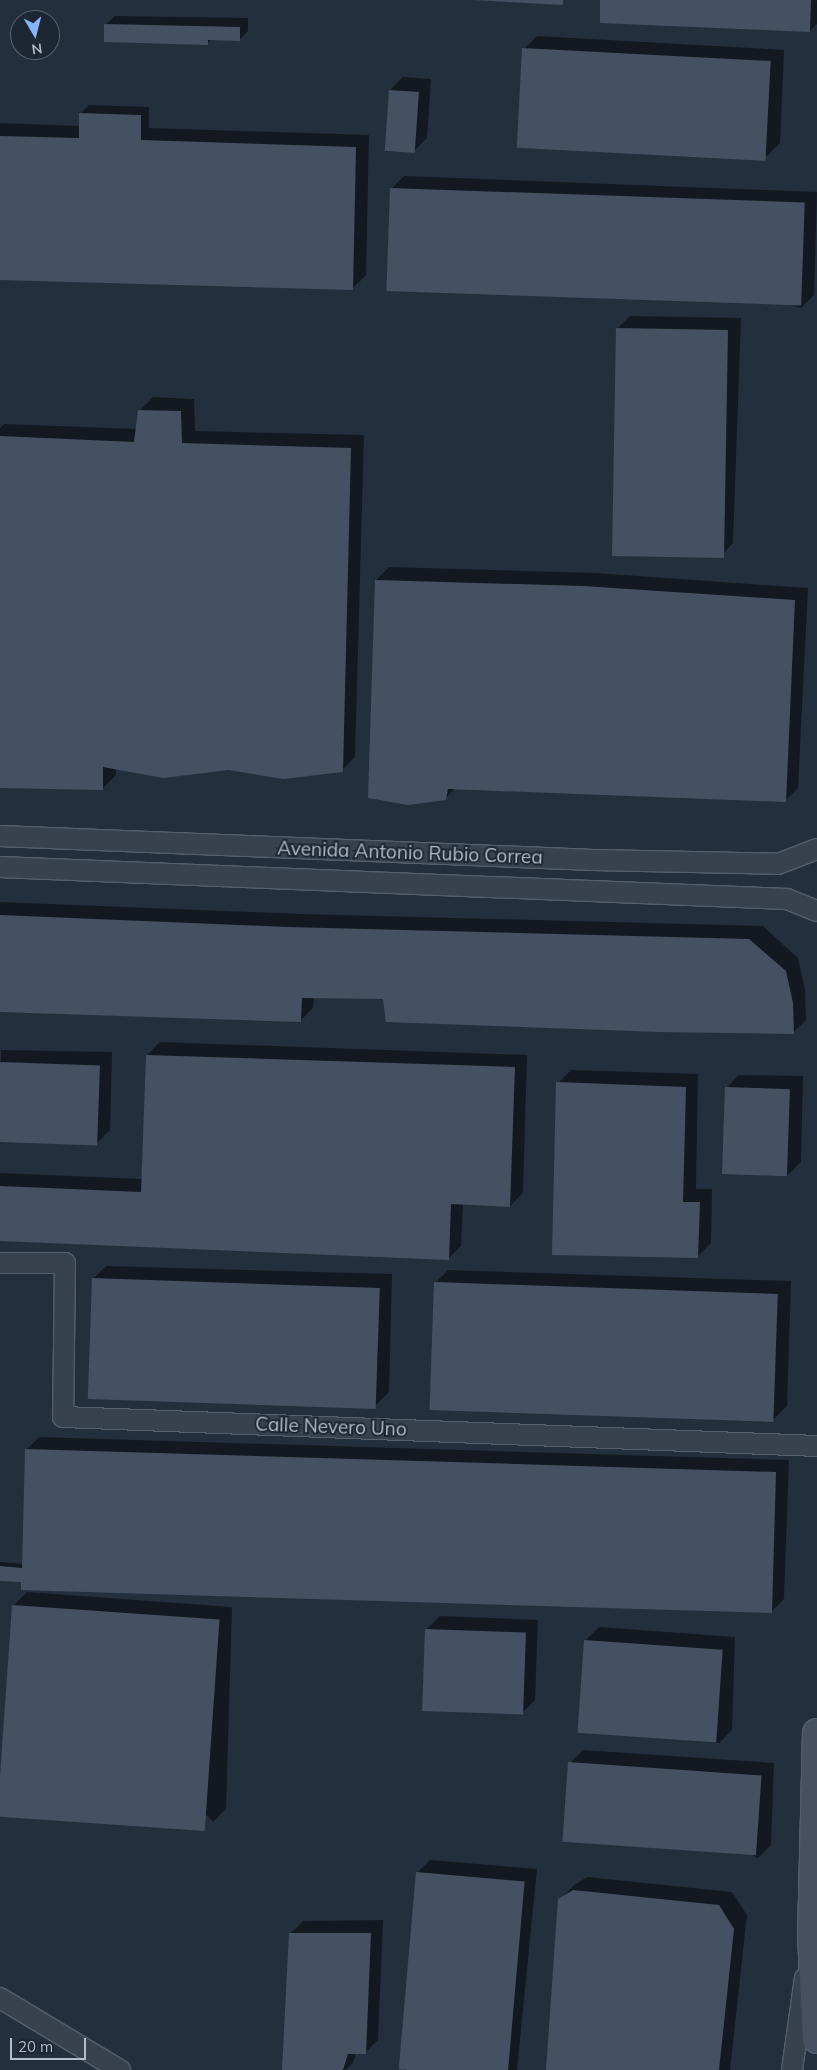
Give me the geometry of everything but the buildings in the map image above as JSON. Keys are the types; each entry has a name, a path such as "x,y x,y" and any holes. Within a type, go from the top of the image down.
{"main road":[{"path":"817,1733 812,1934 817,2039"}],"street":[{"name":"Avenida Antonio Rubio Correa","path":"0,836 594,860 768,864 778,864 817,848"},
{"name":"Avenida Antonio Rubio Correa","path":"0,867 787,898 817,911"},
{"name":"Calle Nevero Uno","path":"0,1262 65,1264 63,1417 817,1446"},
{"path":"792,2070 812,1934"},
{"path":"0,1998 120,2070"}]}
